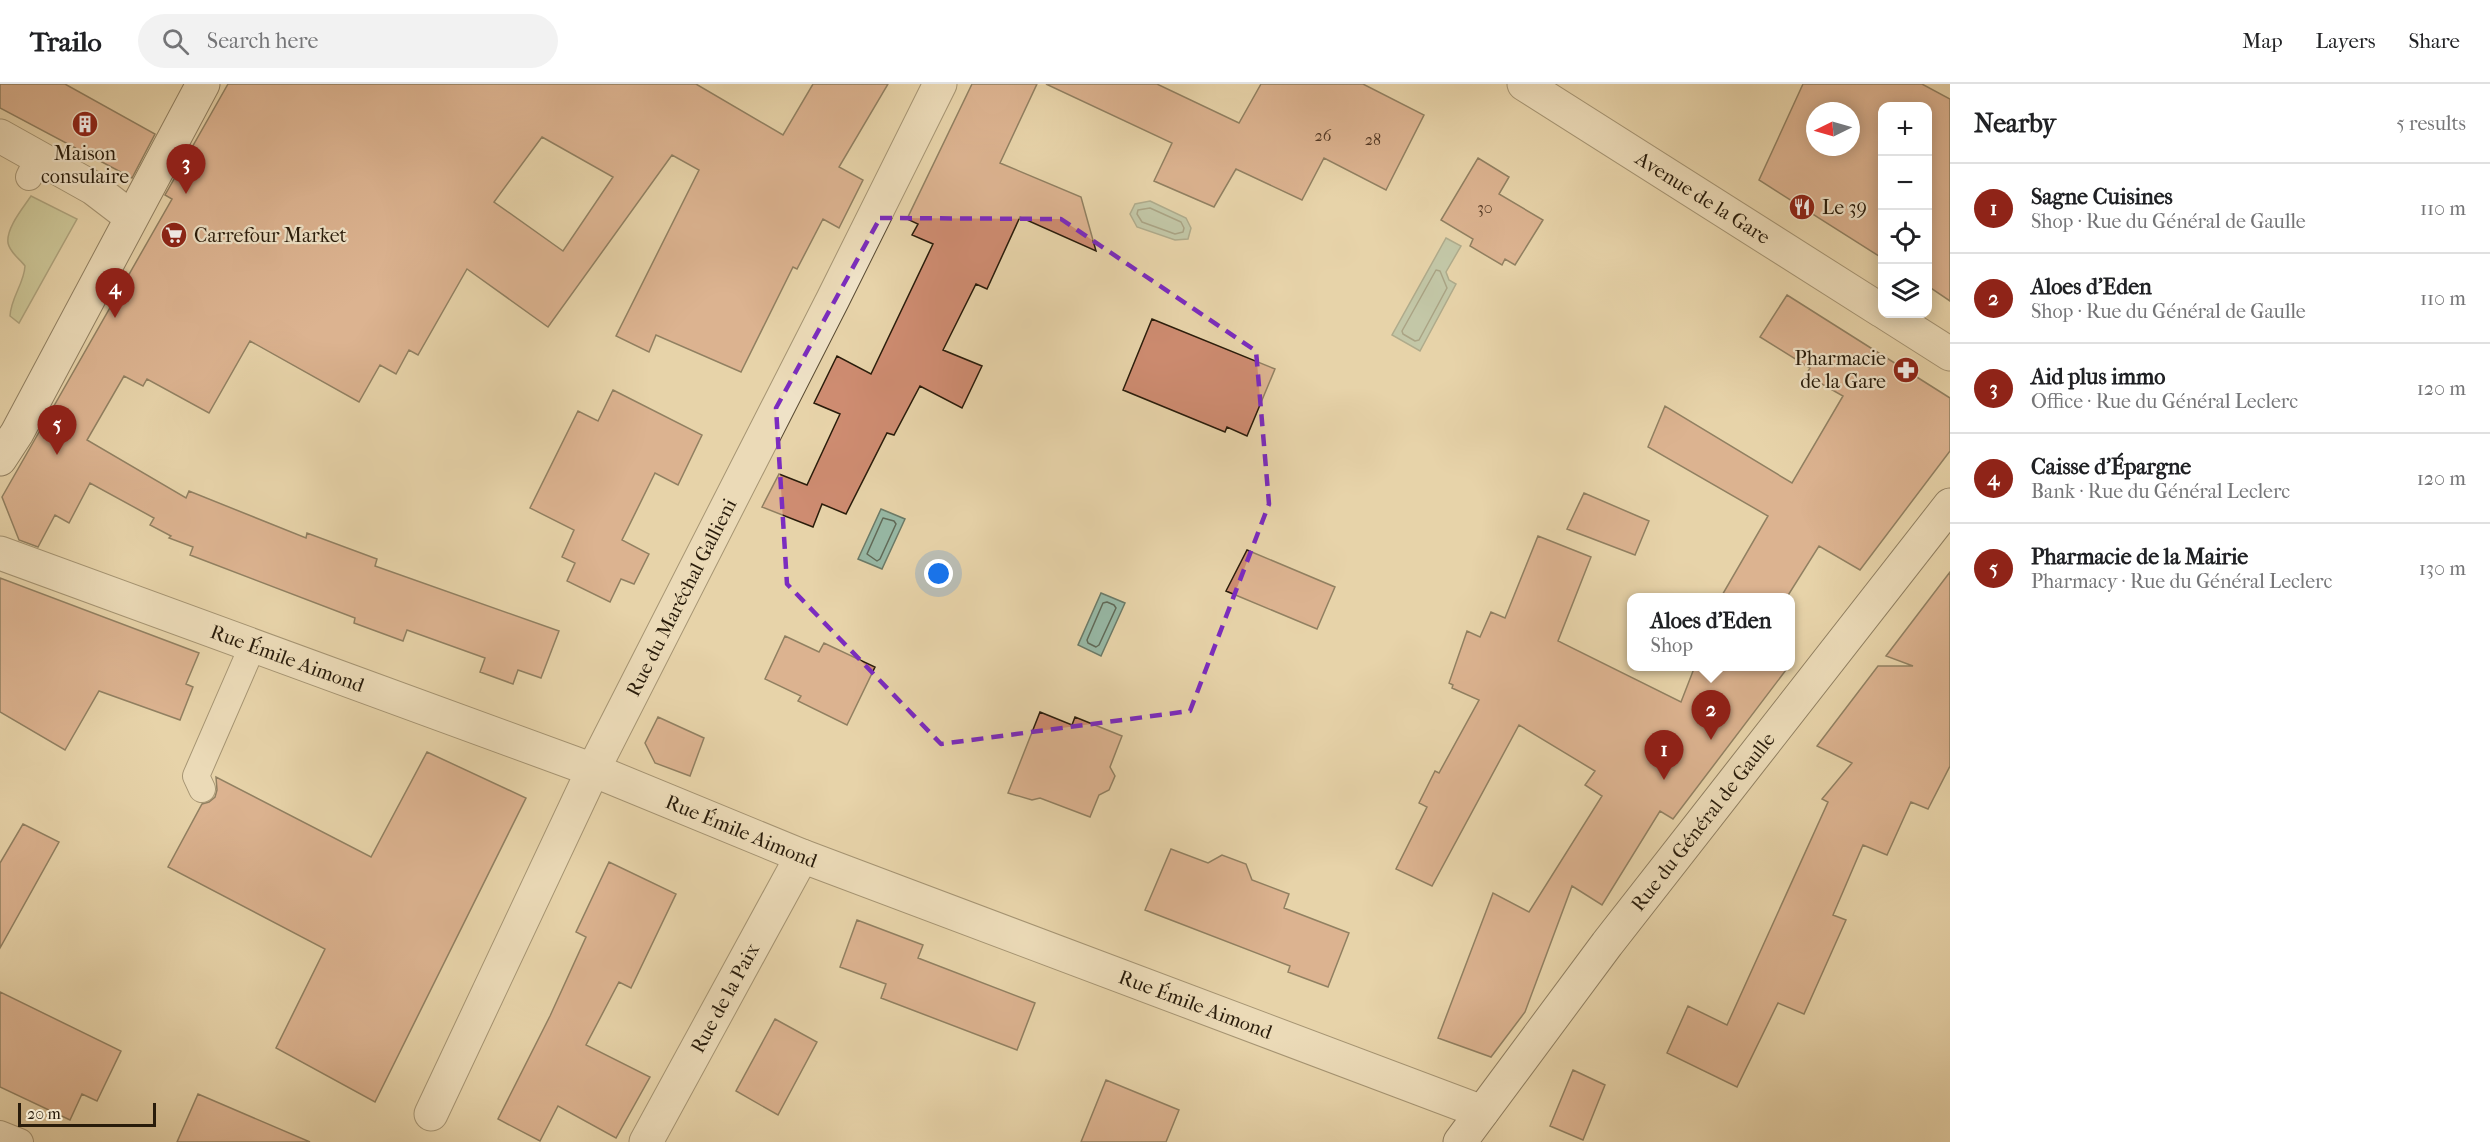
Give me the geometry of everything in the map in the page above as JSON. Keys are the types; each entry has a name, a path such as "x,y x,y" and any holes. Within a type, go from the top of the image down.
{"street":[{"path":"6,439 203,84"},
{"name":"Rue du Maréchal Gallieni","path":"431,1114 593,770 833,300 940,84"},
{"name":"Avenue de la Gare","path":"1524,84 1878,308"},
{"path":"0,136 34,167 93,188 131,217"},
{"path":"1893,318 1950,354"},
{"name":"Rue du Général de Gaulle","path":"1460,1142 1607,944 1950,505"},
{"name":"Rue Émile Aimond","path":"0,553 593,770 802,856 1482,1112"},
{"name":"Rue de la Paix","path":"646,1142 802,856"}],"lane":[{"path":"202,789 196,776 253,645"},
{"path":"0,1134 20,1142"}],"highlighted area":[{"path":"880,218 1061,219 1256,351 1269,504 1190,711 941,744 787,584 776,408"}],"green space":[{"path":"31,196 77,219 19,323 10,316 25,266 11,250 8,237 16,218"}],"water":[{"path":"1150,201 1186,218 1191,228 1188,239 1175,240 1137,227 1130,214 1135,204"},
{"path":"1446,238 1461,246 1446,272 1449,280 1456,284 1420,351 1392,335"},
{"path":"881,509 905,519 882,569 858,559"},
{"path":"1101,593 1125,603 1101,656 1078,645"}],"building":[{"name":"Maison consulaire","path":"0,84 65,84 155,134 132,178 0,108"},
{"path":"228,84 696,84 783,135 813,84 888,84 839,167 863,180 839,228 823,219 797,269 793,267 741,372 656,335 649,352 616,336 699,170 672,155 548,327 467,269 418,355 409,350 396,374 380,365 359,402 250,341 209,413 147,379 143,386 124,376 87,440 186,498 189,491 306,538 307,533 377,559 375,566 559,631 541,678 518,670 513,684 480,672 485,658 407,630 403,641 354,623 355,618 190,555 193,547 169,538 171,536 150,525 154,518 90,483 69,523 55,515 38,547 19,540 2,497 172,199 165,195","holes":["542,137 613,177 563,251 494,202"]},
{"path":"972,84 1037,84 1000,163 1081,197 1096,251 1020,217 987,289 976,284 943,350 982,366 962,408 920,386 894,435 887,433 846,514 822,504 813,527 762,507 779,474 807,485 840,414 814,403 837,356 871,374 933,244 912,235 918,224 907,219"},
{"path":"1046,84 1157,84 1239,123 1261,84 1363,84 1424,115 1386,190 1324,158 1302,200 1236,169 1214,207 1154,181 1172,143"},
{"path":"1803,84 1922,84 1950,99 1950,301 1932,289 1932,102 1878,102 1878,255 1759,180"},
{"path":"1478,158 1509,177 1499,194 1543,220 1515,265 1505,259 1502,265 1470,246 1473,239 1441,220"},
{"path":"1787,295 1950,398 1950,451 1860,570 1819,546 1790,593 1723,593 1768,516 1648,447 1665,406 1792,483 1843,396 1806,375 1810,368 1760,337"},
{"path":"1152,319 1275,369 1247,436 1227,427 1225,432 1123,390"},
{"path":"613,390 702,435 678,485 655,473 622,540 649,554 634,584 621,579 610,602 567,581 575,563 562,557 574,530 530,508 578,411 598,421"},
{"path":"1584,493 1649,521 1635,555 1567,529"},
{"path":"1538,536 1591,557 1558,641 1681,702 1693,671 1785,671 1673,819 1660,811 1602,905 1572,886 1525,1012 1491,1057 1438,1038 1493,893 1529,912 1602,796 1585,785 1595,771 1519,725 1432,886 1396,869 1427,807 1419,803 1435,771 1439,773 1479,700 1452,688 1453,685 1449,683 1467,631 1480,637 1491,612 1505,618"},
{"path":"1247,550 1335,587 1317,629 1226,591"},
{"path":"1950,572 1950,766 1928,809 1911,802 1887,855 1863,845 1833,915 1846,920 1804,1014 1778,1003 1737,1087 1667,1053 1688,1006 1727,1025 1828,802 1822,799 1852,763 1817,746 1878,666 1913,666 1886,656"},
{"path":"0,578 199,653 186,684 193,687 180,720 99,691 65,750 0,712"},
{"path":"785,636 819,652 824,643 875,667 847,725 798,701 801,696 765,679"},
{"path":"1040,712 1072,725 1075,717 1122,736 1110,767 1115,776 1109,790 1099,795 1090,817 1040,798 1032,800 1008,793"},
{"path":"658,717 704,738 690,776 655,763 645,743"},
{"path":"427,752 526,798 375,1102 276,1048 325,949 168,867 202,804 215,797 216,777 371,857"},
{"path":"23,824 59,842 0,948 0,863"},
{"path":"1171,849 1208,863 1222,855 1246,864 1252,880 1289,894 1284,908 1349,933 1328,987 1288,972 1290,966 1145,910"},
{"path":"609,862 676,894 631,988 619,982 586,1045 650,1077 616,1138 558,1106 540,1141 498,1119 550,1016 586,937 576,932"},
{"path":"857,920 923,945 918,958 1035,1003 1017,1050 881,998 886,984 840,967"},
{"path":"0,992 121,1051 97,1101 82,1094 70,1120 0,1087"},
{"path":"775,1019 817,1042 778,1115 736,1091"},
{"path":"1573,1070 1605,1085 1583,1140 1550,1126"},
{"path":"1106,1080 1179,1110 1166,1142 1081,1142"},
{"path":"198,1094 310,1142 177,1142"}],"place":[{"name":"Maison consulaire","path":"85,124"},
{"name":"Aid plus immo","path":"186,194"},
{"name":"Le 39","path":"1802,207"},
{"name":"Carrefour Market","path":"174,235"},
{"name":"Caisse d'Épargne","path":"115,318"},
{"name":"Pharmacie de la Gare","path":"1906,370"},
{"name":"Pharmacie de la Mairie","path":"57,455"},
{"name":"Aloes d'Eden","path":"1711,740"},
{"name":"Sagne Cuisines","path":"1664,780"}]}
